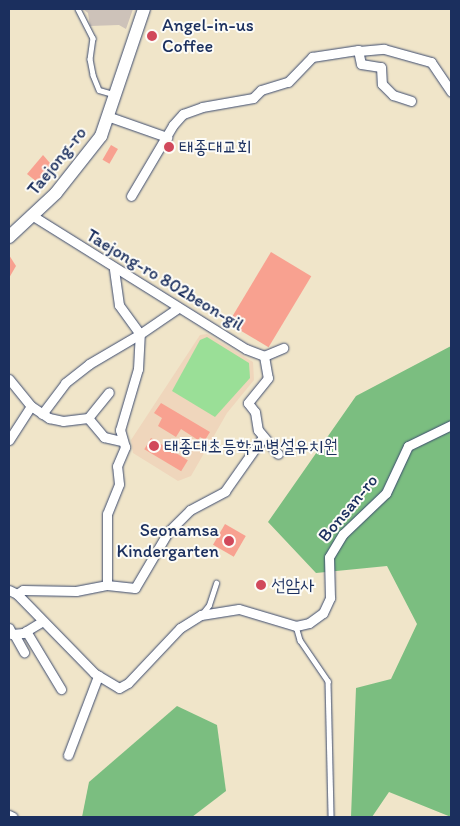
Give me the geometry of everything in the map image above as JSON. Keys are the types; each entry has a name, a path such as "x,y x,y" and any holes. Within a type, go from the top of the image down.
{"main road":[{"name":"Taejong-ro","path":"9,237 34,216 86,158 101,136 144,9"}],"street":[{"path":"131,196 183,114 202,107 253,98 261,90 288,82 312,57 384,49 431,62 451,92"},
{"path":"359,51 360,64 381,67 382,84 393,95 411,101"},
{"path":"107,116 167,137"},
{"name":"Taejong-ro 802beon-gil","path":"34,216 114,269 178,308 264,356"},
{"path":"107,586 107,514 116,497 117,466 123,444 132,382 138,369 140,334 119,305 114,269"},
{"path":"42,414 65,384 89,364 140,334 178,308"},
{"path":"278,454 258,430 255,412 248,403 268,378 264,356 278,353 283,348"},
{"path":"9,379 31,406 42,414 63,421 88,418 109,392"},
{"path":"9,440 31,406"},
{"path":"88,418 104,437 123,444"},
{"name":"Bonsan-ro","path":"296,626 323,613 330,598 330,556 343,534 386,493 408,446 451,424"},
{"path":"13,592 23,590 76,591 107,586 135,588 168,532 190,510 225,491 263,437"},
{"path":"13,592 98,676 119,688 128,683 180,628 201,615 239,610 296,626"},
{"path":"24,652 12,631 26,631 43,621"},
{"path":"26,631 61,689"},
{"path":"68,756 98,676"}],"lane":[{"path":"78,9 93,38 90,59 99,90 114,95"},
{"path":"201,615 209,605 216,583"},
{"path":"296,626 300,640 328,681 331,817"}],"shaded area":[{"path":"83,9 133,9 126,29 119,25 90,26 88,13"},
{"path":"207,334 253,362 254,380 227,413 191,476 178,481 133,453 131,440 200,335"}],"green space":[{"path":"207,337 249,363 250,378 215,417 172,391 200,340"},
{"path":"451,346 451,817 389,792 372,817 351,817 356,688 391,679 417,624 387,566 316,573 268,522 356,396"},
{"path":"177,706 217,725 226,791 192,817 82,817 89,782"}],"building":[{"path":"111,145 118,149 109,164 102,160"},
{"path":"43,155 56,170 42,186 27,174"},
{"path":"271,252 311,276 269,347 228,323"},
{"path":"9,255 16,266 9,278"},
{"path":"161,403 210,432 205,440 200,437 198,440 181,429 176,437 158,426 162,418 154,413"},
{"path":"151,438 188,460 181,471 144,449"},
{"name":"Seonamsa Kindergarten","path":"225,524 246,536 234,557 213,545"}],"place":[{"name":"Angel-in-us Coffee","path":"152,36"},
{"name":"태종대교회","path":"169,147"},
{"name":"태종대초등학교병설유치원","path":"154,446"},
{"name":"Seonamsa Kindergarten","path":"229,541"},
{"name":"선암사","path":"261,585"}]}
